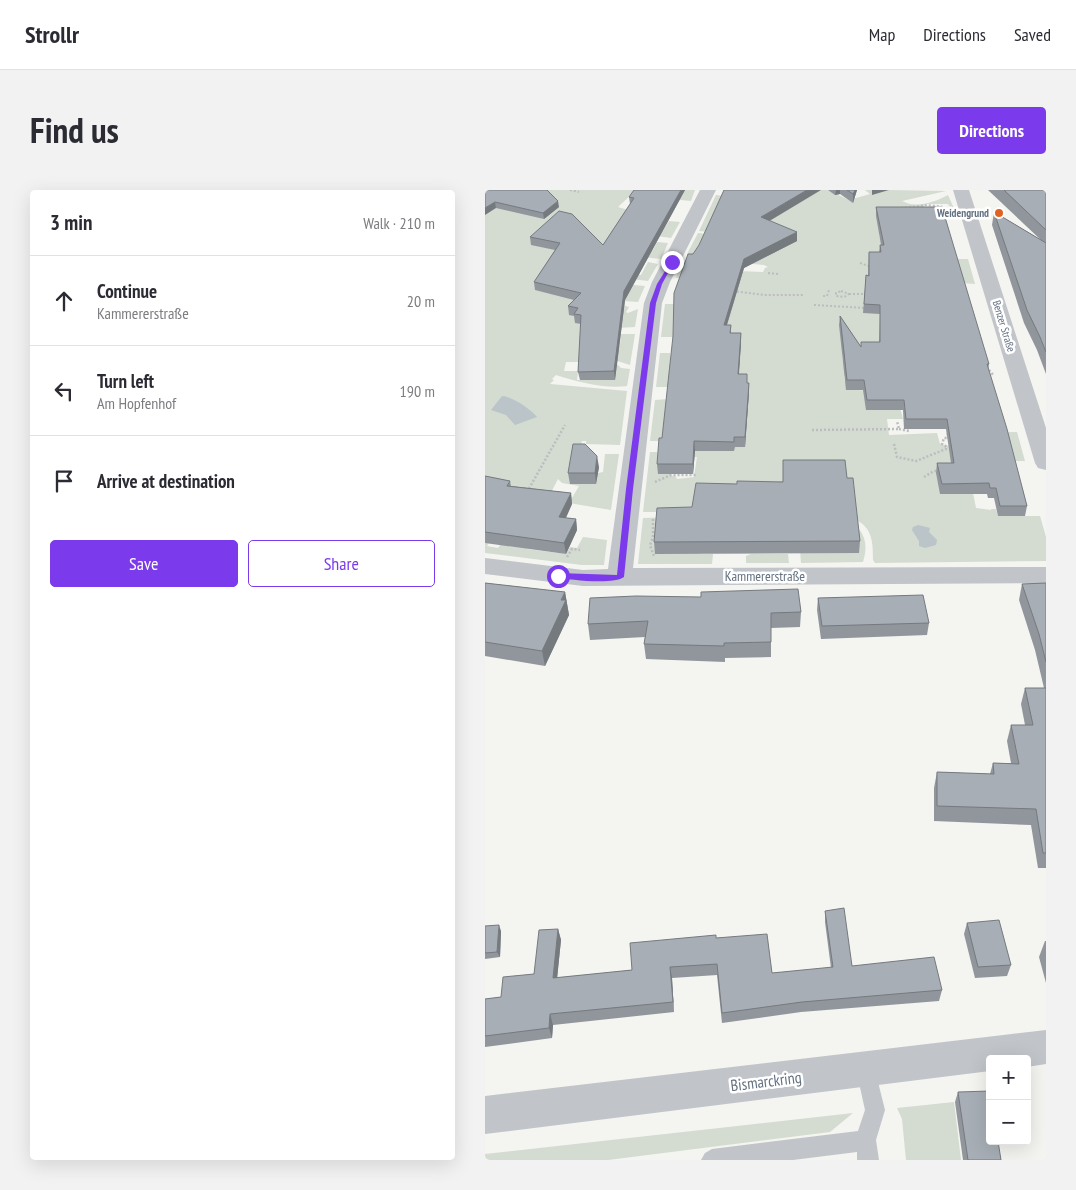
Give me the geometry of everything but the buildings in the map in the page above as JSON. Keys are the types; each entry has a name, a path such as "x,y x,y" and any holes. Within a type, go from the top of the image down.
{"street":[{"path":"620,577 629,489 653,303 660,284 708,190"},
{"name":"Benzer Straße","path":"961,190 1046,463"},
{"name":"Kammererstraße","path":"485,566 583,578 1046,574"},
{"name":"Bismarckring","path":"485,1115 1046,1047"}],"lane":[{"path":"712,1160 867,1150 875,1110 866,1069"}],"path":[{"path":"569,190 579,192"},
{"path":"894,210 934,204 943,206 948,211"},
{"path":"860,263 879,267"},
{"path":"768,273 778,274"},
{"path":"823,296 827,296 829,290 849,294 873,294"},
{"path":"728,291 764,295 804,295"},
{"path":"837,292 836,295 840,297 846,297 849,294"},
{"path":"814,305 871,308"},
{"path":"989,370 993,378"},
{"path":"897,421 899,429"},
{"path":"523,498 565,425"},
{"path":"812,430 899,429 909,431"},
{"path":"893,444 897,457 907,462 917,462 946,449 947,447 942,442 943,439 952,438"},
{"path":"924,477 934,471 945,471"},
{"path":"653,480 657,482 671,475 696,475"},
{"path":"653,516 650,546 653,550 654,560"}],"shaded area":[{"path":"515,190 657,190 682,196 684,190 695,190 691,201 633,193 618,207 628,210 634,228 663,230 669,221 680,222 671,238 657,236 652,252 657,242 668,243 661,259 622,255 598,271 641,275 648,262 658,264 648,281 600,275 634,285 645,286 638,302 597,299 629,307 626,312 628,313 638,309 635,327 617,328 609,346 620,346 621,334 635,334 630,365 596,354 579,362 566,362 564,371 578,371 577,380 615,380 617,364 621,368 630,369 627,386 600,386 556,375 550,384 627,391 620,445 586,444 586,441 582,441 581,445 596,484 598,473 603,472 605,454 619,454 611,510 569,503 579,486 562,483 558,479 546,502 545,513 527,549 566,554 570,547 577,548 583,537 607,540 604,565 582,565 485,553 485,542 489,543 487,546 498,548 501,544 485,515 485,206"},
{"path":"741,190 828,190 849,200 870,194 865,190 880,190 877,193 889,190 946,191 902,201 919,204 931,202 948,195 956,213 953,216 944,216 953,213 948,204 926,204 925,208 879,235 909,341 842,354 843,362 855,362 860,376 844,376 845,382 857,390 875,391 899,404 903,419 887,419 889,435 937,433 940,444 965,449 940,494 973,493 976,508 996,509 998,516 1040,516 1046,537 1046,561 875,563 869,532 862,523 856,520 856,526 860,530 865,543 863,562 801,563 797,510 698,554 713,554 712,564 638,564 643,518 675,517 658,512 643,512 650,452 657,452 657,458 672,476 675,475 677,479 694,477 697,457 694,457 695,451 706,441 650,441 655,400 668,399 668,387 656,387 660,353 670,353 670,361 704,361 673,337 661,337 665,304 677,304 739,281 676,278 682,262 737,271 763,272 768,267 764,265 709,260 687,254 698,233 708,234 709,232 699,231 716,195 724,196 768,222 787,210"},
{"path":"954,259 968,259 975,284 949,282"},
{"path":"502,396 511,398 521,404 537,417 515,425 506,415 491,410"},
{"path":"1017,432 1025,461 1011,461 947,439 946,433"},
{"path":"918,525 930,528 929,532 937,540 936,545 925,548 919,546 919,541 912,530 913,527"},
{"path":"751,554 788,554 789,563 746,563 746,556"},
{"path":"954,1102 961,1160 906,1160 902,1119 897,1108"},
{"path":"853,1113 830,1132 608,1160 485,1160 485,1154"}],"place":[{"name":"Weidengrund","path":"999,213"}],"route":[{"path":"558,576 603,579 620,577 629,489 653,303 660,284 672,262"}]}
